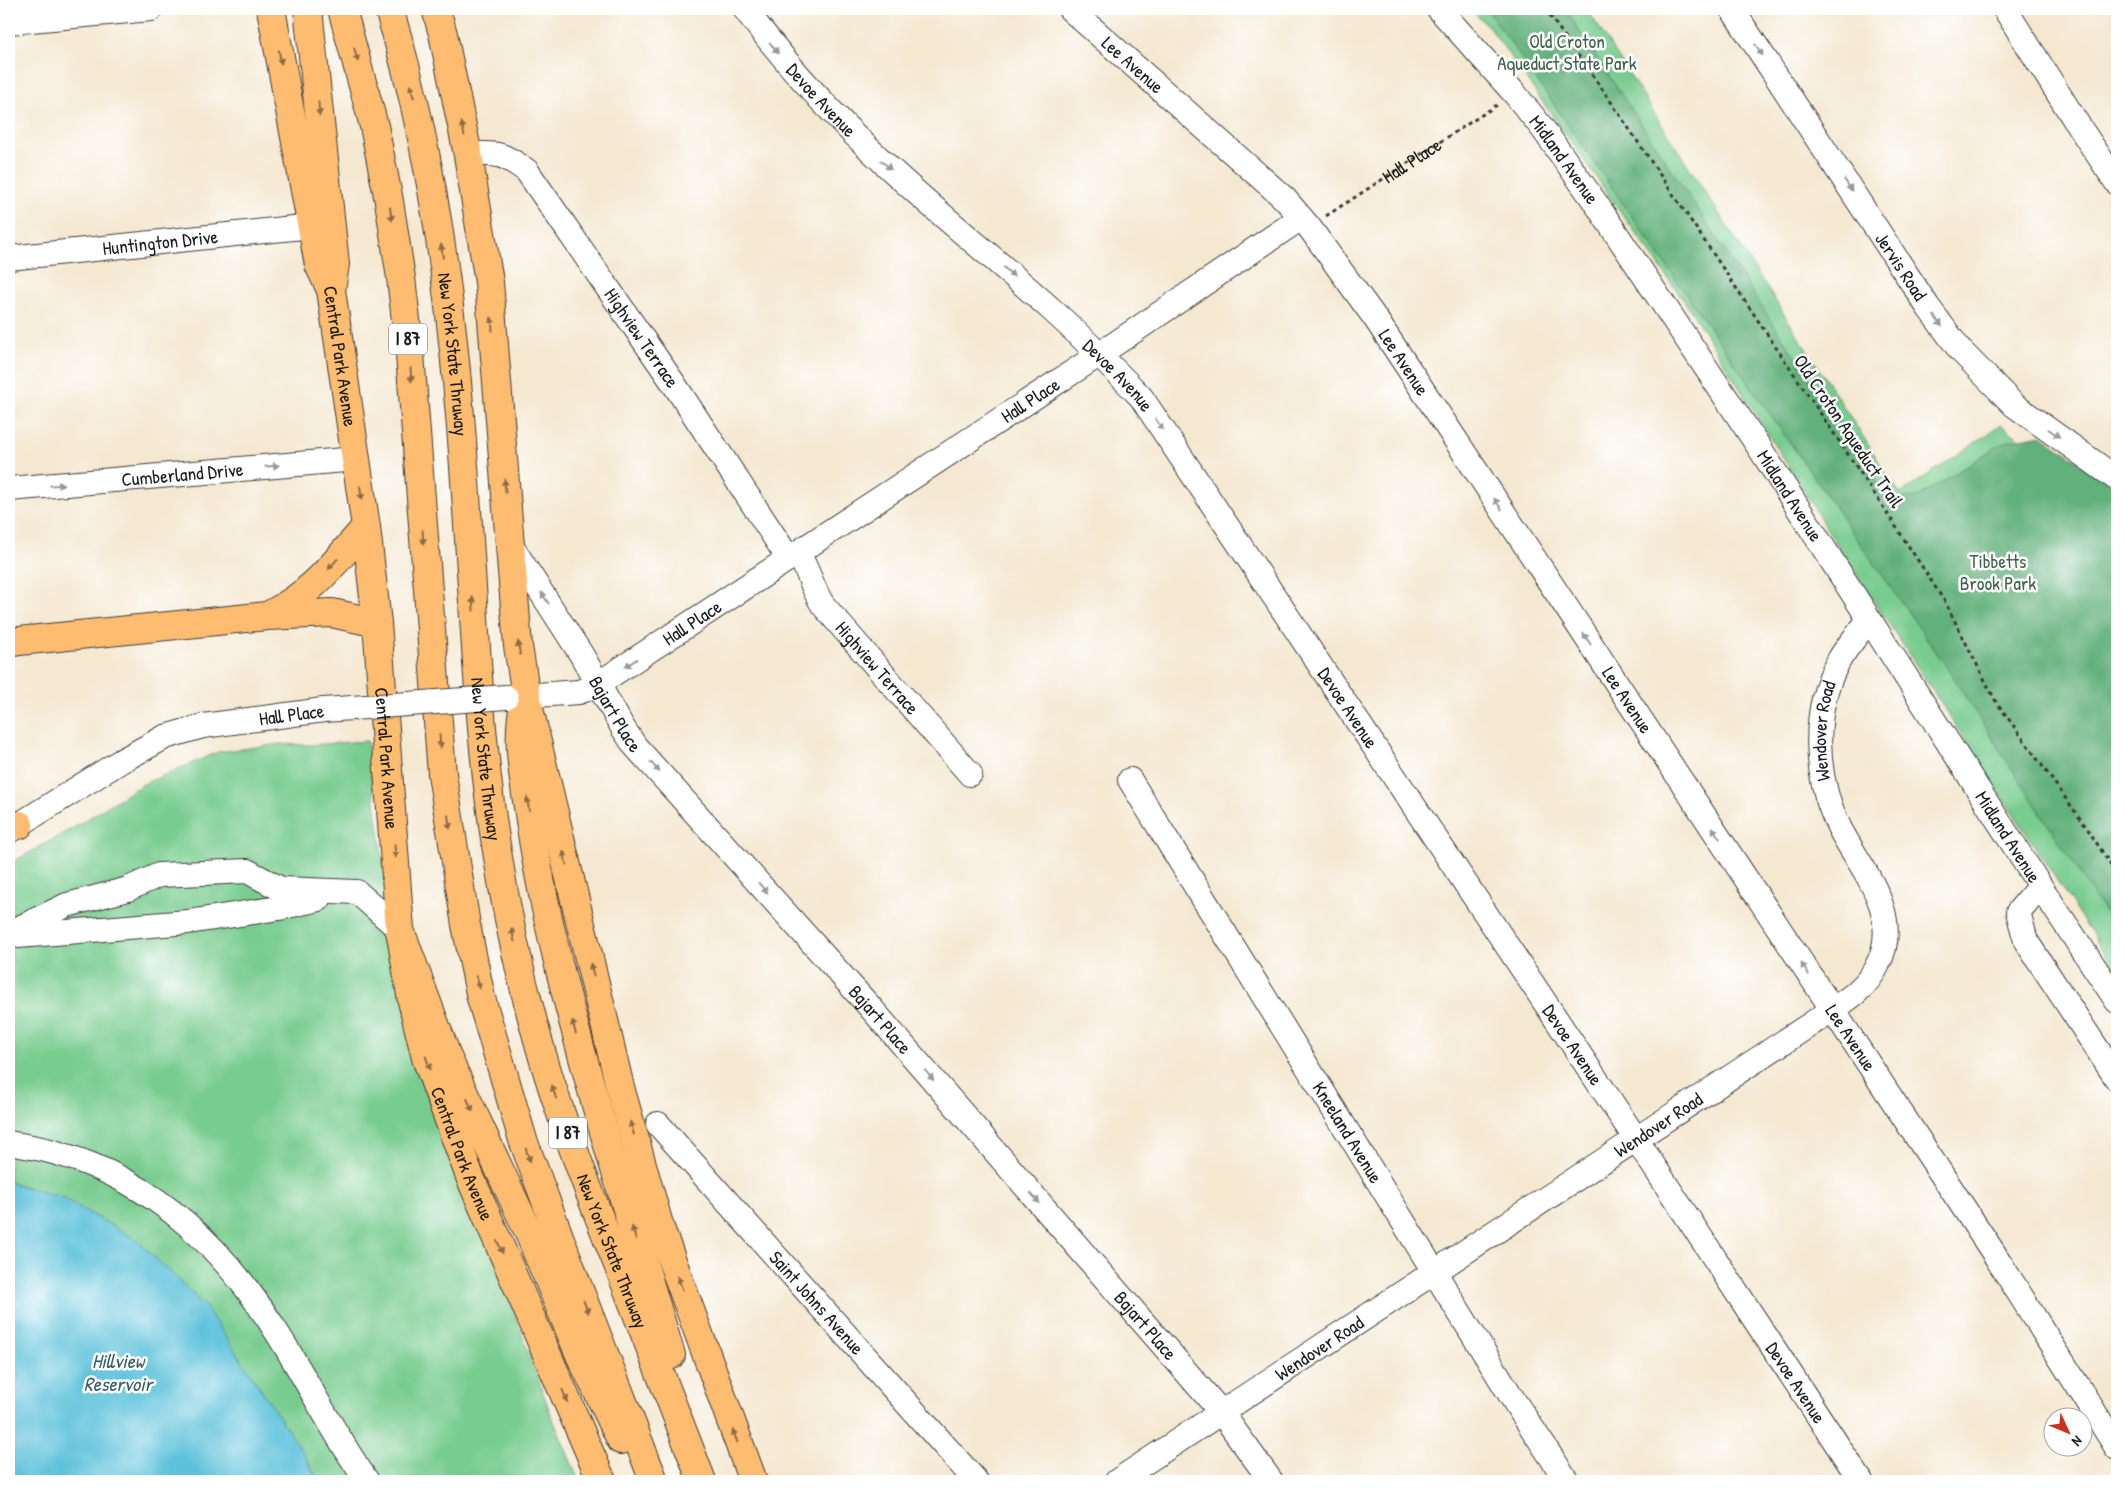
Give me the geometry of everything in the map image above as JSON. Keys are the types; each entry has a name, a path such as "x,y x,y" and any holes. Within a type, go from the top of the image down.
{"main road":[{"name":"Central Park Avenue","path":"271,9 319,265 331,290 366,527 377,623 400,930 412,1001 426,1058 470,1177 602,1481"},
{"path":"308,9 335,264 331,290"},
{"name":"I 87","path":"342,9 374,126 401,278 410,354 442,774 466,925 481,998 523,1140 574,1279 654,1481"},
{"name":"New York State Thruway","path":"389,9 415,104 442,250 451,322 476,670 495,843 508,916 544,1060 567,1132 702,1481"},
{"path":"436,9 468,155 489,282 518,646 516,697 620,1087 660,1228 753,1481"},
{"path":"267,616 293,603 314,586 366,527"},
{"path":"9,643 267,616 332,613 377,623"},
{"path":"516,697 522,712 520,742 536,863 553,947 608,1146 708,1481"},
{"path":"400,930 448,1059 529,1233 580,1355 642,1481"}],"street":[{"path":"9,22 151,9"},
{"name":"Devoe Avenue","path":"745,9 806,85 883,163 1051,309 1100,354 1141,397 1636,1139 1861,1481"},
{"name":"Lee Avenue","path":"1070,9 1285,199 1305,222 1375,318 1993,1252 2117,1448"},
{"name":"Midland Avenue","path":"1438,9 1515,94 1543,129 1599,207 1759,447 2040,886 2117,1001"},
{"name":"Jervis Road","path":"1732,9 1928,307 1960,350 2014,405 2117,479"},
{"path":"2005,9 2117,183"},
{"name":"Highview Terrace","path":"468,155 491,153 510,159 527,171 793,557 806,567 813,588 823,605 970,774"},
{"name":"Hall Place","path":"12,827 164,737 203,726 324,710 579,692 598,684 1100,354 1305,222"},
{"name":"Huntington Drive","path":"9,258 312,226"},
{"name":"Cumberland Drive","path":"9,489 356,459"},
{"name":"Bajart Place","path":"510,544 635,746 870,1007 1221,1412 1270,1481"},
{"name":"Wendover Road","path":"1117,1481 1832,1009 1856,993 1865,984 1878,965 1886,942 1884,914 1870,880 1840,828 1829,803 1821,767 1820,750 1822,714 1832,675 1840,658 1869,620"},
{"name":"Kneeland Avenue","path":"1130,780 1516,1404 1568,1481"},
{"path":"9,935 67,905 128,889 159,874 247,870 281,889 357,892 400,930"},
{"path":"2040,886 2018,912 2026,940 2117,1079"},
{"path":"9,935 188,922 279,908 357,892"},
{"name":"Saint Johns Avenue","path":"658,1124 976,1481"},
{"path":"9,1143 57,1152 120,1178 170,1209 197,1232 242,1282 265,1314 367,1481"}],"path":[{"name":"Old Croton Aqueduct Trail","path":"1546,9 1605,93 1874,493 1945,602 1995,700 2089,831 2117,875"},
{"name":"Hall Place","path":"1305,222 1515,94"}],"green space":[{"name":"Tibbetts Brook Park","path":"1470,9 1587,9 1900,494 2001,425 2117,511 2117,972 1834,540 1692,312 1490,28"},
{"name":"Tibbetts Brook Park","path":"1487,9 1565,9 1889,499 1918,497 2004,442 2041,435 2117,488 2117,931 1943,662"},
{"path":"367,741 388,898 412,1030 550,1412 579,1481 318,1481 304,1454 63,1198 9,1182 9,864 73,828 141,785 218,752 280,744 307,745"}],"water":[{"name":"Hillview Reservoir","path":"9,1182 63,1198 137,1240 205,1306 304,1454 318,1481 9,1481"}],"park label":[{"name":"Old Croton Aqueduct State Park","path":"1567,52"}]}
